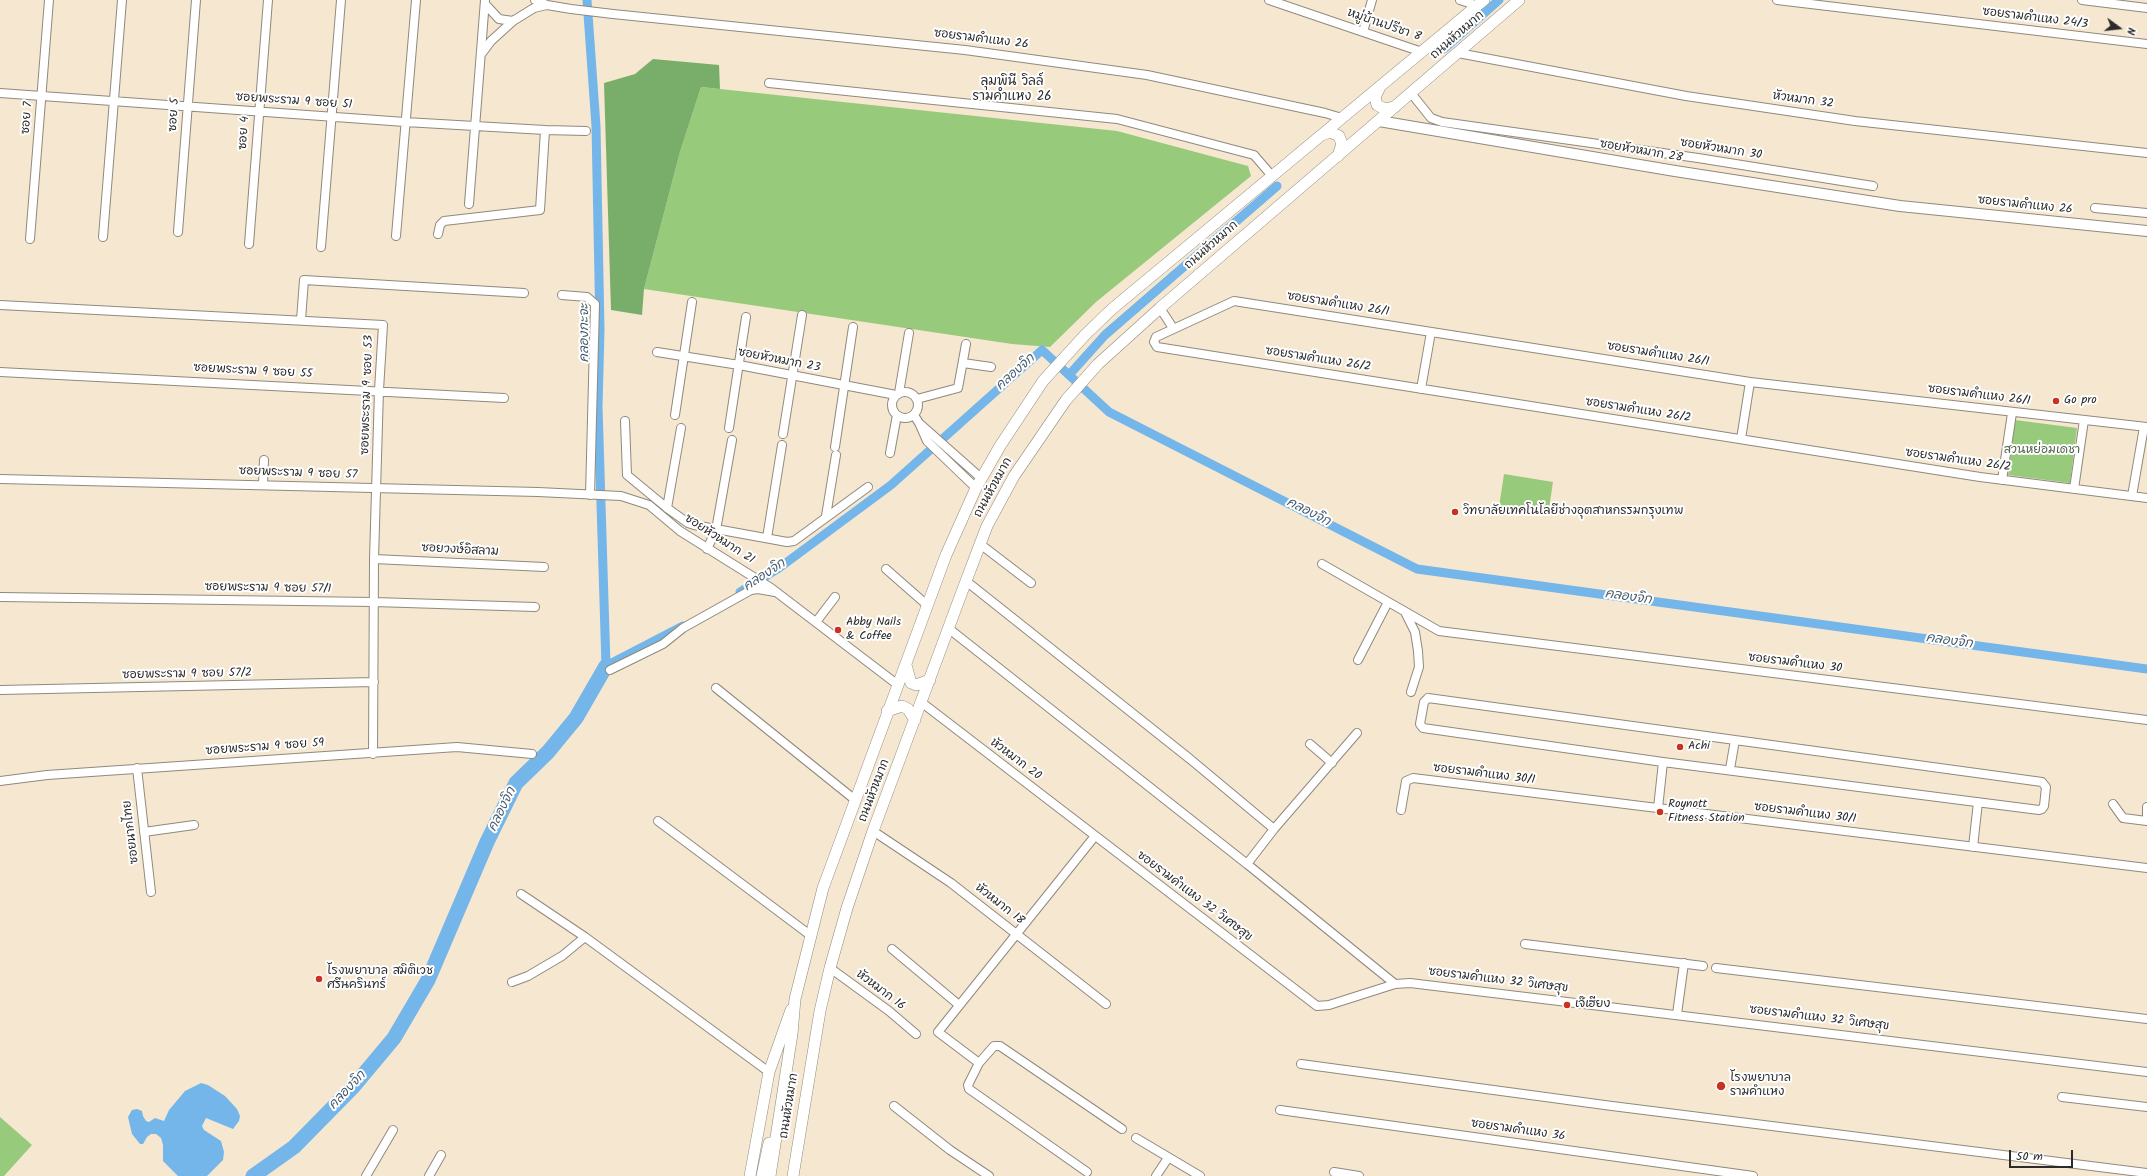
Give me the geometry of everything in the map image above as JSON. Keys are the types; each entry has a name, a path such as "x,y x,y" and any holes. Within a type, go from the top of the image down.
{"main road":[{"name":"ถนนหัวหมาก","path":"793,1176 811,1057 830,968 873,831 980,544 1014,476 1066,400 1110,353 1160,308 1458,54 1519,0"},
{"name":"ถนนหัวหมาก","path":"770,1176 792,1034 795,998 823,888 854,799 946,555 978,483 1021,412 1043,381 1112,309 1481,3"},
{"path":"1380,87 1375,97 1377,105 1385,109 1395,107"},
{"path":"1321,136 1330,132 1338,136 1342,144 1338,156"},
{"path":"906,664 911,683 916,685 930,680"},
{"path":"887,711 902,706 908,709 915,720"},
{"path":"750,1176 769,1072 795,998"},
{"path":"762,1176 774,1123 782,1101"}],"street":[{"name":"ซอย 7","path":"30,239 49,0"},
{"path":"103,237 122,0"},
{"name":"ซอย 5","path":"178,232 196,0"},
{"name":"ซอย 4","path":"249,244 258,111 268,0"},
{"path":"321,247 341,0"},
{"path":"396,236 416,0"},
{"name":"ซอยรามคำแหง 26","path":"535,0 547,5 570,9 965,50 1147,75 1318,111 1342,118"},
{"name":"หมู่บ้านปรีชา 8","path":"1270,0 1422,52"},
{"path":"1363,32 1372,0"},
{"path":"1460,0 1481,3"},
{"name":"ซอยรามคำแหง 24/3","path":"1778,0 2147,44"},
{"path":"2082,0 2147,8"},
{"path":"485,2 499,19 513,21"},
{"path":"469,204 485,2"},
{"path":"482,53 491,41 513,21 534,8 547,5"},
{"name":"หัวหมาก 32","path":"1458,54 1686,96 1847,120 2147,153"},
{"path":"769,83 1117,119 1254,155 1272,176"},
{"name":"ซอยพระราม 9 ซอย 51","path":"0,93 405,122 545,130 586,130"},
{"name":"ซอยหัวหมาก 30","path":"1411,93 1431,118 1442,122 1683,156 1873,186"},
{"name":"ซอยหัวหมาก 28","path":"1379,121 1675,171 1900,206"},
{"path":"438,234 440,226 444,221 540,210 545,130"},
{"name":"ซอยรามคำแหง 26","path":"1900,206 2147,232"},
{"path":"2095,208 2147,213"},
{"path":"301,320 304,280 524,293"},
{"path":"562,295 586,298 595,304 592,495"},
{"name":"ซอยรามคำแหง 26/1","path":"1173,328 1234,301 1750,382 2012,413 2146,427"},
{"path":"676,415 692,302"},
{"name":"ซอยพระราม 9 ซอย 53","path":"0,305 383,325 379,390 374,559 373,754"},
{"path":"1160,308 1173,328"},
{"path":"783,434 802,315"},
{"path":"729,428 746,317"},
{"path":"835,447 853,327"},
{"name":"ซอยรามคำแหง 26/2","path":"1173,328 1156,337 1154,345 1157,347 2002,480 2147,498"},
{"path":"1421,389 1431,332"},
{"path":"909,333 898,394 892,403 892,408 897,415 905,418 914,415 918,408 917,399 958,388 966,344"},
{"name":"ซอยหัวหมาก 23","path":"657,352 739,365 845,386 898,394 912,393 917,399"},
{"path":"963,363 991,367"},
{"name":"ซอยพระราม 9 ซอย 55","path":"0,372 379,390 504,398"},
{"path":"1741,439 1750,382"},
{"path":"2002,480 2012,413"},
{"path":"890,453 897,415"},
{"path":"914,415 927,441 951,465 978,483"},
{"path":"2074,489 2084,420"},
{"path":"625,421 627,475 688,523 716,530 787,542 794,541 826,516 868,487"},
{"path":"919,423 934,434 957,457 978,483"},
{"path":"2132,496 2146,427"},
{"path":"667,508 681,428"},
{"path":"708,548 716,530 732,440"},
{"path":"767,538 782,445"},
{"path":"826,516 836,455"},
{"path":"262,484 264,460"},
{"name":"ซอยพระราม 9 ซอย 57","path":"0,479 262,484 592,495"},
{"name":"ซอยหัวหมาก 21","path":"592,495 621,496 649,505 680,531 774,590 898,685"},
{"path":"980,544 1031,583"},
{"name":"ซอยวงษ์อิสลาม","path":"374,559 544,567"},
{"path":"1322,564 1404,611 1415,632 1418,651 1419,667 1410,692"},
{"path":"886,569 927,605"},
{"path":"966,581 1184,754 1274,829"},
{"path":"610,670 663,644 683,628 751,590 774,590"},
{"name":"ซอยพระราม 9 ซอย 57/1","path":"0,597 374,602 535,607"},
{"path":"816,622 835,597"},
{"path":"1358,660 1388,602"},
{"name":"ซอยรามคำแหง 30","path":"1404,611 1439,631 2147,720"},
{"path":"948,628 1247,864 1396,984"},
{"name":"ซอยพระราม 9 ซอย 57/2","path":"0,690 374,682"},
{"path":"716,688 854,799"},
{"path":"1428,698 2042,782 2046,787 2042,809 1730,769 1663,762 1423,728 1420,724 1424,702 1428,698"},
{"name":"หัวหมาก 20","path":"922,702 1095,836"},
{"path":"1247,864 1274,829 1357,733"},
{"path":"1730,769 1735,740"},
{"path":"1310,744 1332,763"},
{"name":"ซอยพระราม 9 ซอย 59","path":"0,781 47,775 137,768 373,754 457,747 532,754"},
{"path":"1658,808 1663,762"},
{"name":"ซอยนากไทย","path":"137,768 151,892"},
{"name":"ซอยรามคำแหง 30/1","path":"1401,810 1406,782 1413,778 2147,868"},
{"path":"1973,847 1978,802"},
{"path":"2113,804 2123,818 2147,822 2147,807"},
{"path":"658,821 810,935"},
{"path":"144,832 194,825"},
{"name":"หัวหมาก 18","path":"873,831 951,883 1106,1004"},
{"path":"979,1063 938,1032 1095,836"},
{"name":"ซอยรามคำแหง 32 วิเศษสุข","path":"1095,836 1314,1005 1321,1007 1396,984 1410,983 1677,1014 2147,1072"},
{"path":"521,894 585,937 769,1072"},
{"path":"512,982 528,976 562,956 585,937"},
{"path":"1525,944 1703,966"},
{"path":"892,949 959,1005"},
{"path":"1677,1014 1684,963"},
{"name":"หัวหมาก 16","path":"830,968 889,1011 916,1034"},
{"path":"1716,968 2147,1019"},
{"path":"1086,1172 969,1089 968,1085 979,1063 994,1046 1000,1046 1122,1129"},
{"path":"1301,1064 1612,1106 2147,1173"},
{"path":"2062,1097 2147,1108"},
{"path":"894,1106 950,1150 989,1176"},
{"name":"ซอยรามคำแหง 36","path":"1280,1110 1753,1176"},
{"path":"366,1176 393,1130"},
{"path":"1136,1138 1200,1176"},
{"path":"429,1176 441,1155"},
{"path":"1156,1176 1168,1158"},
{"path":"1334,1172 1358,1176"}],"green space":[{"path":"653,59 719,65 720,89 701,87 680,152 644,289 642,315 611,310 604,83 635,74"},
{"path":"701,87 1117,131 1248,166 1251,176 1096,302 1050,347 1012,344 644,289 680,152"},
{"name":"สวนหย่อมเดชา","path":"2015,420 2077,428 2070,483 2008,475"},
{"path":"1504,474 1553,482 1548,515 1499,507"},
{"path":"0,1117 32,1145 4,1176 0,1176"}],"water":[{"path":"201,1083 208,1085 225,1096 237,1109 240,1116 239,1121 233,1129 206,1118 202,1126 204,1130 221,1141 224,1152 223,1160 207,1176 178,1176 163,1161 163,1145 161,1138 156,1134 151,1134 147,1137 143,1144 140,1144 132,1134 128,1117 132,1110 137,1109 142,1111 146,1121 149,1122 155,1118 164,1121 169,1110 185,1091"}],"waterway":[{"name":"คลองกะจะ","path":"587,0 596,126 600,330 598,407 606,666 683,626"},
{"path":"1444,49 1499,0"},
{"path":"1069,375 1105,335 1277,186"},
{"name":"คลองจิก","path":"740,592 779,568 891,485 1042,350 1109,412 1417,569 2147,669"},
{"name":"คลองจิก","path":"253,1176 294,1147 353,1087 394,1038 428,980 487,842 516,783 548,752 576,718 606,666"}],"place":[{"name":"Go pro","path":"2056,401"},
{"name":"วิทยาลัยเทคโนโลยีช่างอุตสาหกรรมกรุงเทพ","path":"1455,512"},
{"name":"Abby Nails & Coffee","path":"838,630"},
{"name":"Achi","path":"1680,747"},
{"name":"Roynott Fitness Station","path":"1660,812"},
{"name":"โรงพยาบาล สมิติเวช ศรีนครินทร์","path":"319,979"},
{"name":"เจ๊เฮียง","path":"1567,1005"},
{"name":"โรงพยาบาล รามคำแหง","path":"1721,1086"}],"district":[{"name":"ลุมพินี วิลล์ รามคำแหง 26","path":"1012,90"}]}
